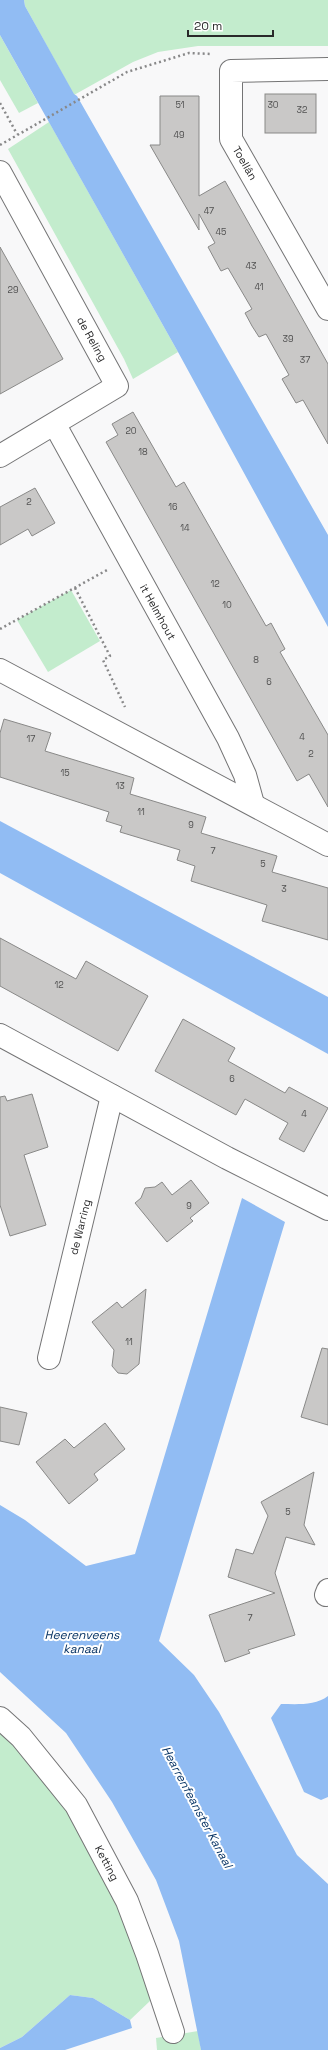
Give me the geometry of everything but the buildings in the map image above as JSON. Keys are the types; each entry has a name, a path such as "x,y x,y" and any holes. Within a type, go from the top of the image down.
{"street":[{"name":"Toellân","path":"328,70 231,71 231,139 328,309"},
{"name":"de Reling","path":"0,172 117,386 55,425 0,456"},
{"name":"it Helmhout","path":"55,425 228,738 245,775 253,804"},
{"path":"0,670 328,845"},
{"path":"0,1035 227,1158 328,1209"},
{"name":"de Warring","path":"49,1358 112,1096"},
{"name":"Ketting","path":"0,1718 21,1737 76,1805 127,1901 147,1954 173,2032"}],"path":[{"path":"0,145 127,72 189,54 212,54"},
{"path":"0,103 17,134"},
{"path":"0,630 128,558"},
{"path":"75,588 110,656 103,660 144,748"}],"green space":[{"path":"24,0 328,0 328,46 198,46 158,52 133,62 74,95 25,6"},
{"path":"0,35 38,103 19,113 0,80"},
{"path":"49,122 178,352 133,379 124,359 8,149"},
{"path":"71,590 100,641 48,672 17,620"},
{"path":"0,1722 75,1812 101,1866 146,1979 150,2001 130,2020 93,1998 70,1995 22,2037 0,2048"},
{"path":"198,2031 201,2050 157,2050 156,2038"}],"water":[{"path":"0,0 24,0 25,6 74,94 77,96 328,535 328,627 178,352 0,35"},
{"path":"0,821 328,997 328,1054 0,873"},
{"path":"242,1198 285,1222 159,1641 194,1675 219,1712 297,1855 328,1884 328,2050 201,2050 179,1941 156,1880 112,1802 66,1733 0,1672 0,1505 25,1520 86,1566 135,1554"},
{"path":"328,1696 328,1797 321,1800 304,1792 271,1718 281,1704 311,1703"},
{"path":"70,1995 93,1998 130,2020 132,2028 65,2050 0,2050 0,2048 22,2037"}],"water label":[{"name":"Heerenveens kanaal","path":"82,1642"},
{"name":"Hearrenfeanster Kanaal","path":"197,1807"}]}
